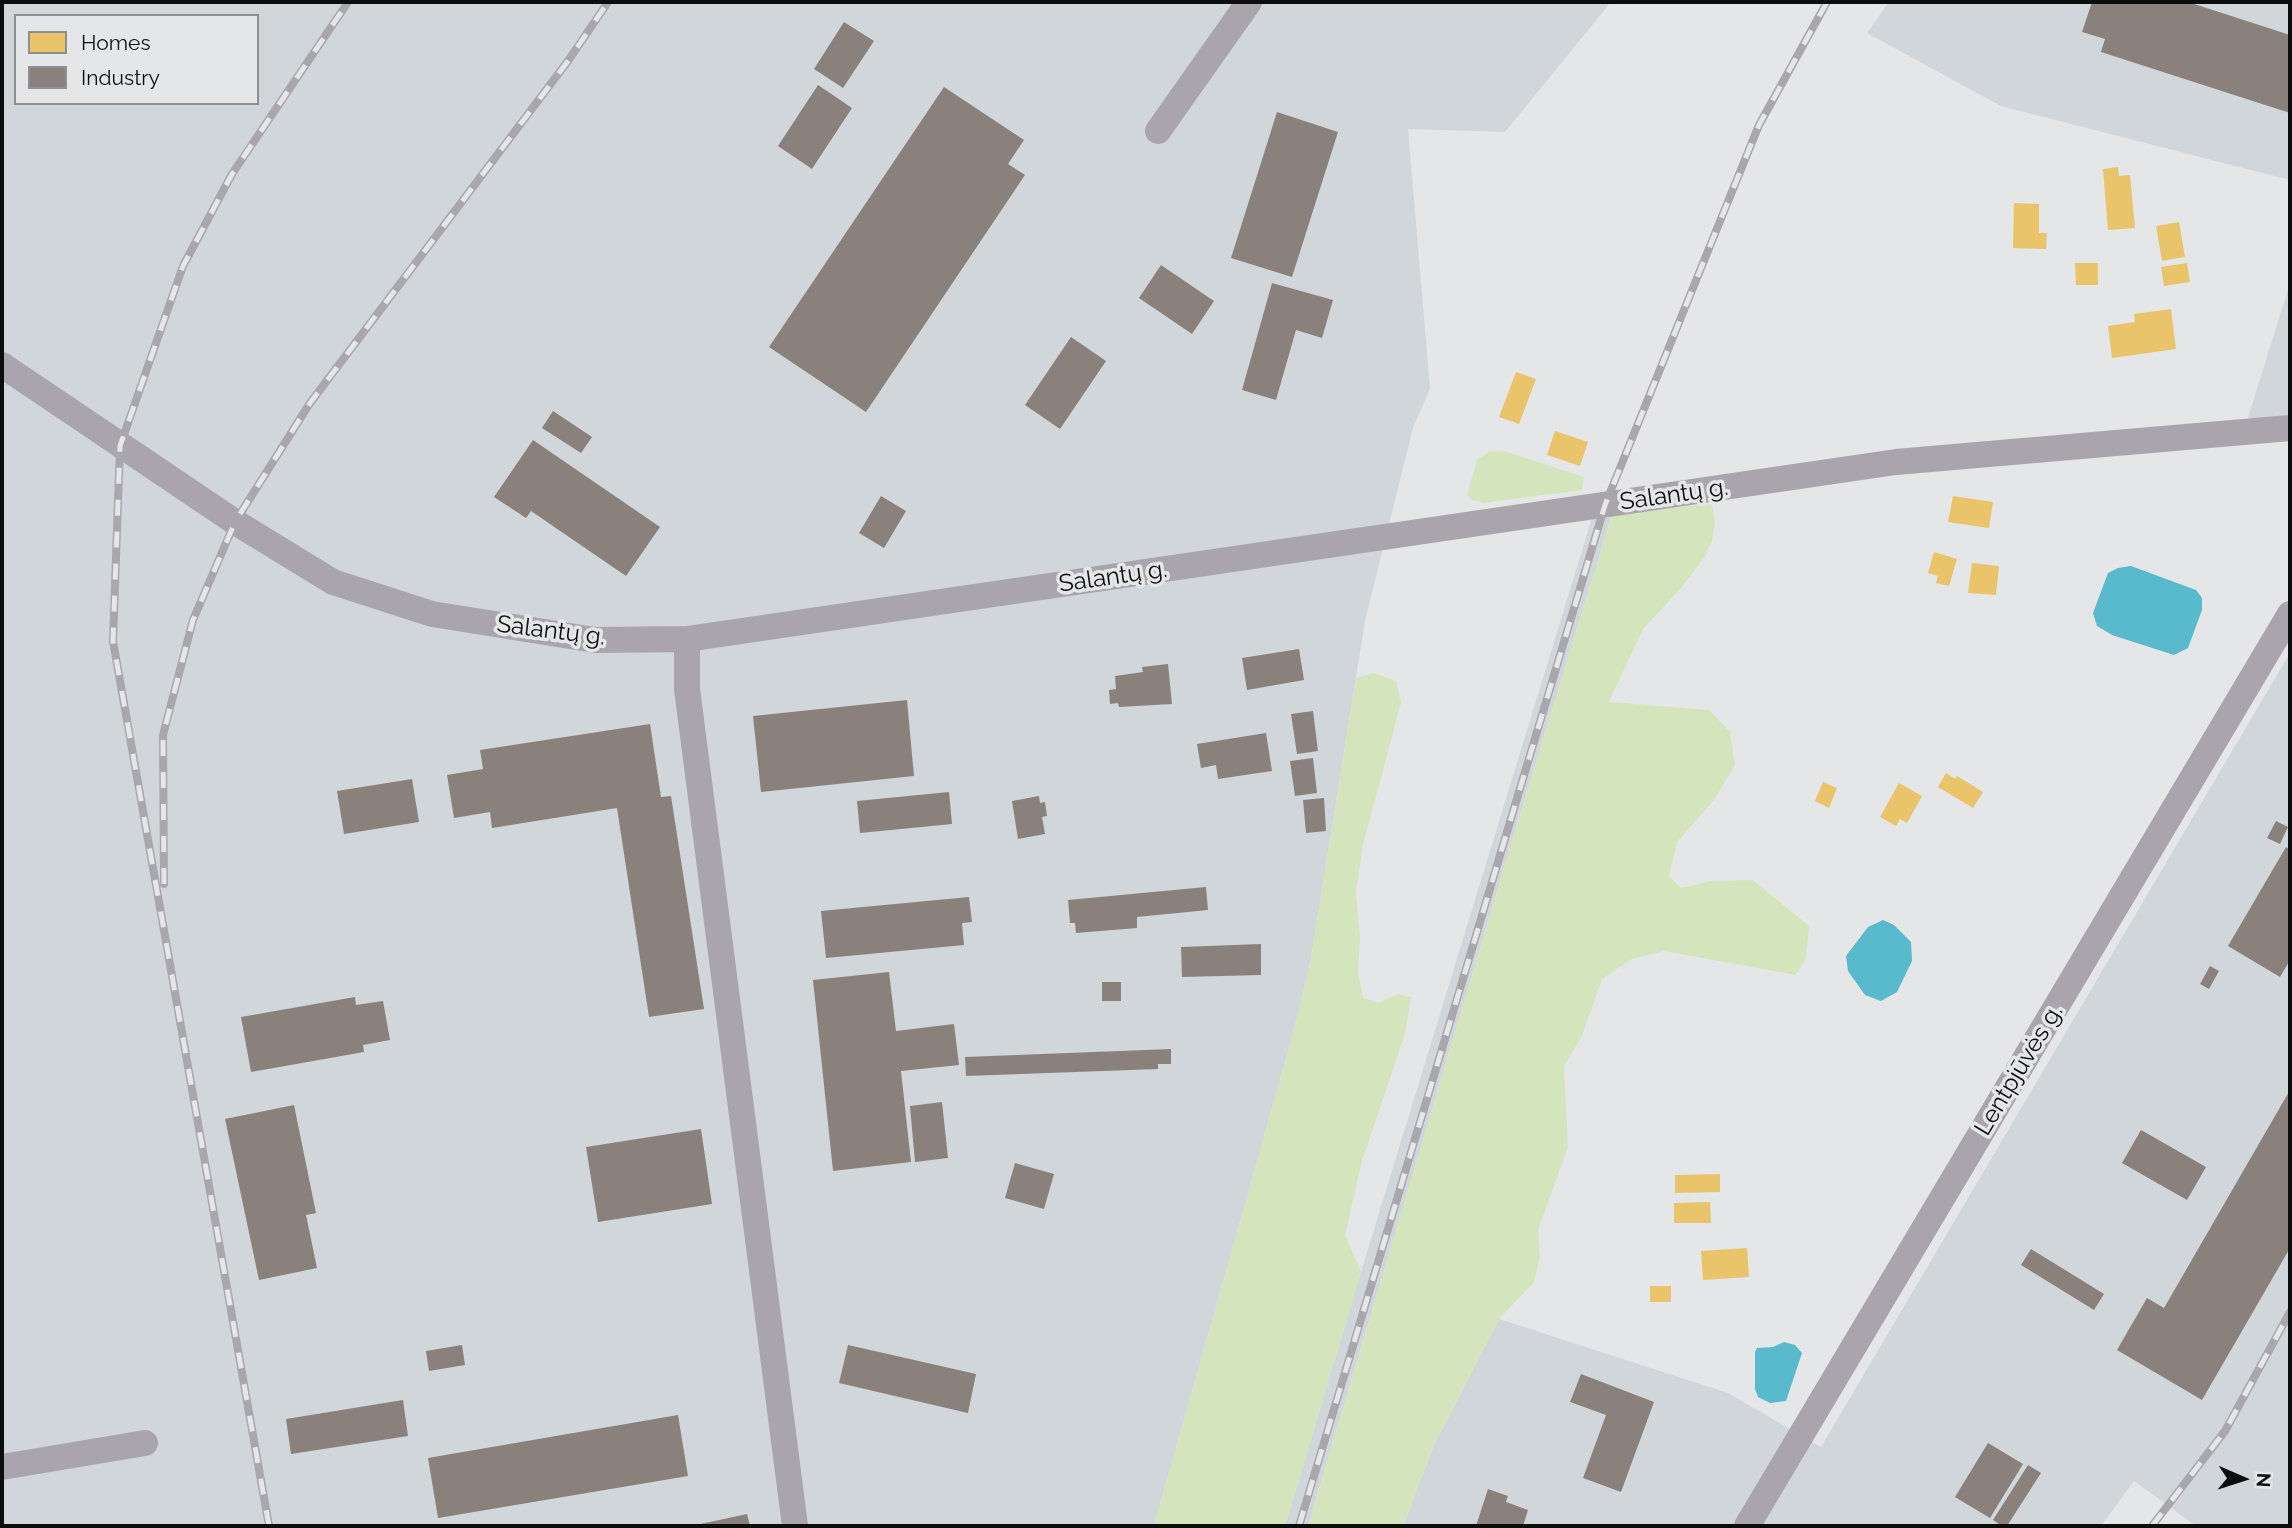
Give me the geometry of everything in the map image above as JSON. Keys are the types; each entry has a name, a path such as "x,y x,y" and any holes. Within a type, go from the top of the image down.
{"street":[{"path":"1158,131 1249,2"},
{"name":"Salantų g.","path":"2,365 234,522 332,582 432,614 595,640 687,639 1896,462 2290,428"},
{"name":"Lentpjūvės g.","path":"1747,1526 2290,614"},
{"path":"687,639 687,689 795,1526"},
{"path":"2,1467 145,1443"}],"shaded area":[{"path":"2,2 1611,2 1505,132 1408,129 1430,389 1413,428 1365,621 1310,964 1293,1034 1154,1526 2,1526"},
{"path":"1889,2 2290,2 2290,180 2001,106 1867,33"},
{"path":"2290,283 2290,418 2248,418"},
{"path":"1612,514 1308,1526 1285,1526 1592,518"},
{"path":"2290,653 2290,1526 2196,1526 2134,1481 2101,1526 1403,1526 1434,1445 1499,1319 1728,1393 1821,1447"}],"green space":[{"path":"1490,451 1504,451 1584,477 1582,490 1483,503 1472,500 1467,495 1477,460"},
{"path":"1712,504 1715,523 1712,541 1704,558 1681,588 1643,629 1609,702 1709,710 1730,732 1735,765 1714,800 1677,842 1669,876 1681,888 1711,881 1753,880 1809,926 1806,958 1796,975 1664,951 1632,959 1602,979 1582,1036 1564,1066 1568,1147 1538,1230 1540,1257 1534,1282 1499,1319 1434,1445 1403,1526 1308,1526 1612,514"},
{"path":"1374,673 1396,681 1401,703 1363,845 1356,892 1360,938 1358,973 1363,998 1379,1003 1397,994 1411,997 1405,1034 1362,1161 1345,1235 1361,1272 1285,1526 1154,1526 1293,1034 1310,964 1356,678"}],"water":[{"path":"2131,566 2196,590 2202,598 2202,610 2188,648 2174,655 2112,635 2097,626 2093,613 2108,573"},
{"path":"1883,920 1894,925 1911,942 1912,961 1897,992 1881,1001 1865,995 1848,971 1846,956 1868,927"},
{"path":"1784,1342 1795,1345 1802,1353 1786,1401 1770,1403 1758,1397 1755,1389 1755,1352 1757,1348 1773,1347"}],"building: Homes":[{"path":"2118,167 2119,176 2130,175 2135,228 2108,230 2103,169"},
{"path":"2014,203 2039,204 2039,233 2047,233 2046,249 2013,248"},
{"path":"2179,222 2185,257 2162,261 2156,226"},
{"path":"2075,263 2098,263 2098,285 2076,285"},
{"path":"2187,263 2190,282 2164,286 2161,267"},
{"path":"2171,309 2176,349 2112,358 2108,326 2135,322 2134,314"},
{"path":"1516,372 1536,379 1519,424 1499,417"},
{"path":"1555,431 1588,442 1580,466 1547,455"},
{"path":"1953,496 1993,502 1989,528 1948,522"},
{"path":"1934,552 1957,559 1949,586 1936,583 1938,576 1928,573"},
{"path":"1972,563 1999,566 1996,595 1968,593"},
{"path":"1946,773 1955,779 1957,776 1983,792 1973,808 1938,787"},
{"path":"1823,782 1837,788 1829,808 1815,801"},
{"path":"1899,783 1922,796 1907,823 1900,819 1896,826 1880,817"},
{"path":"1720,1174 1720,1192 1675,1193 1675,1175"},
{"path":"1710,1202 1711,1223 1674,1223 1674,1203"},
{"path":"1747,1248 1749,1277 1703,1280 1701,1251"},
{"path":"1650,1286 1671,1286 1671,1302 1650,1302"}],"building: Industry":[{"path":"2092,2 2188,2 2290,35 2290,113 2101,52 2105,39 2082,32"},
{"path":"844,22 874,41 843,88 814,69"},
{"path":"818,85 852,108 812,169 778,146"},
{"path":"944,87 1024,140 1008,164 1025,175 866,412 769,347"},
{"path":"1277,112 1338,132 1292,277 1231,258"},
{"path":"1161,265 1214,301 1192,334 1139,298"},
{"path":"1272,283 1333,300 1322,338 1296,330 1276,400 1242,390"},
{"path":"1071,337 1106,361 1060,429 1025,405"},
{"path":"553,411 592,437 581,453 542,428"},
{"path":"533,440 660,527 626,576 531,511 526,518 494,497"},
{"path":"881,496 906,511 884,548 859,533"},
{"path":"1299,649 1304,680 1247,690 1242,658"},
{"path":"1168,664 1172,704 1119,707 1118,703 1110,704 1109,690 1116,689 1115,676 1143,672 1142,667"},
{"path":"907,700 914,776 761,792 753,716"},
{"path":"1313,711 1318,751 1297,754 1291,714"},
{"path":"650,724 661,797 671,796 704,1009 649,1017 617,808 492,828 490,812 454,818 447,775 483,769 480,750"},
{"path":"1266,733 1272,771 1218,779 1216,765 1201,768 1197,744"},
{"path":"1313,758 1317,793 1295,796 1290,761"},
{"path":"412,779 419,822 344,834 337,791"},
{"path":"949,792 952,824 860,833 857,801"},
{"path":"1039,796 1040,803 1045,802 1047,816 1042,817 1045,834 1018,839 1012,801"},
{"path":"1324,798 1326,831 1306,833 1303,800"},
{"path":"2276,821 2288,827 2280,844 2267,838"},
{"path":"2286,847 2290,850 2290,960 2280,977 2228,946"},
{"path":"1206,887 1208,910 1137,917 1137,928 1076,933 1075,923 1070,923 1068,900"},
{"path":"969,897 972,922 962,923 964,945 826,958 821,911"},
{"path":"1261,944 1261,975 1182,977 1181,947"},
{"path":"2210,966 2219,971 2209,989 2200,984"},
{"path":"889,972 896,1031 954,1024 959,1065 901,1071 911,1162 833,1171 813,980"},
{"path":"1102,982 1121,982 1121,1001 1102,1001"},
{"path":"355,997 356,1005 383,1001 390,1040 363,1045 364,1052 251,1072 241,1017"},
{"path":"1171,1049 1171,1064 1158,1064 1158,1069 966,1076 965,1057"},
{"path":"2290,1090 2290,1248 2202,1400 2117,1350 2147,1298 2164,1308"},
{"path":"942,1102 948,1158 915,1162 910,1106"},
{"path":"294,1105 316,1213 306,1215 317,1268 259,1280 225,1119"},
{"path":"701,1129 712,1204 598,1222 586,1147"},
{"path":"2141,1130 2206,1167 2187,1200 2122,1163"},
{"path":"1015,1163 1054,1174 1044,1209 1005,1198"},
{"path":"2031,1249 2104,1294 2094,1310 2021,1265"},
{"path":"462,1345 465,1365 429,1371 426,1351"},
{"path":"848,1345 976,1374 968,1413 839,1383"},
{"path":"1581,1374 1654,1402 1621,1492 1583,1478 1606,1415 1570,1402"},
{"path":"403,1400 408,1436 291,1454 286,1419"},
{"path":"678,1415 688,1476 438,1518 428,1458"},
{"path":"1988,1443 2023,1464 1990,1518 1955,1497"},
{"path":"2028,1465 2041,1473 2007,1526 2002,1526 1993,1520"},
{"path":"1488,1489 1508,1496 1506,1502 1528,1510 1523,1526 1476,1526"},
{"path":"747,1514 750,1526 696,1526 696,1525"}],"railway":[{"path":"269,1526 113,641 120,446 183,266 232,174 348,2"},
{"path":"164,884 163,735 193,620 235,522 310,403 568,61 608,2"},
{"path":"1299,1526 1605,505 1759,125 1827,2"},
{"path":"2152,1526 2225,1431 2290,1312"}]}
